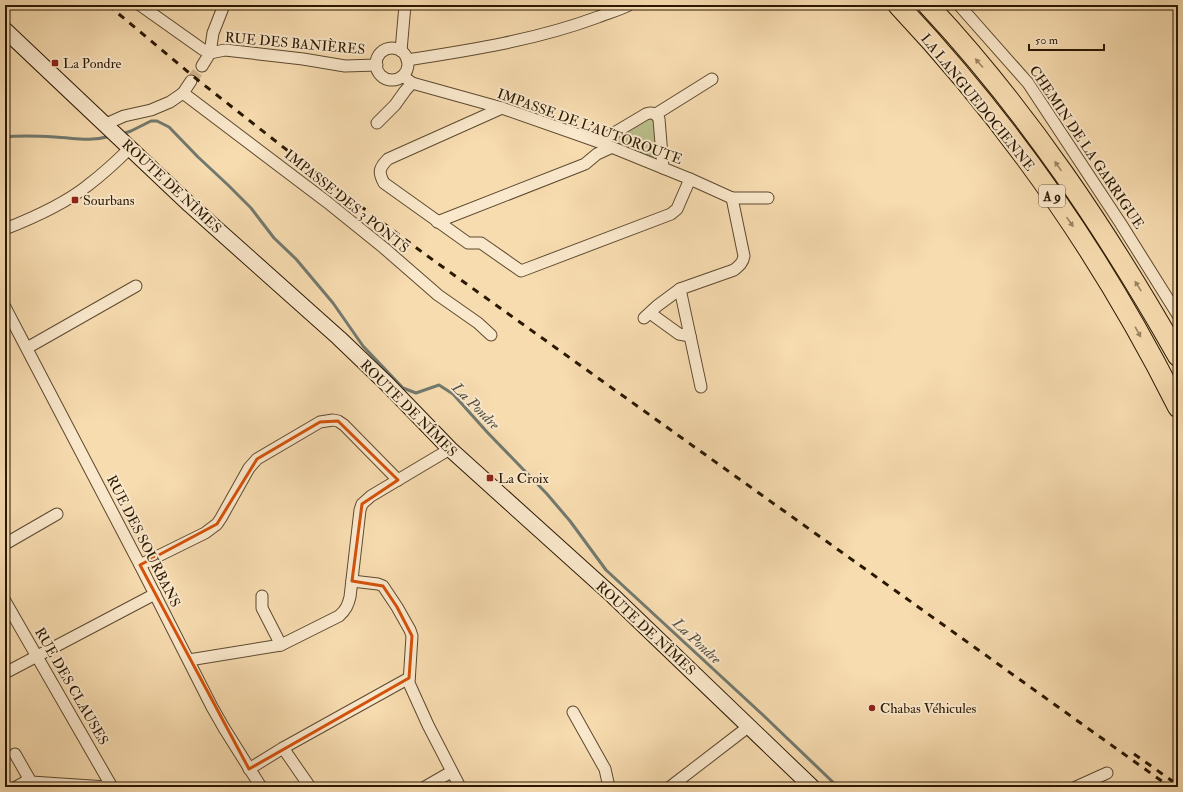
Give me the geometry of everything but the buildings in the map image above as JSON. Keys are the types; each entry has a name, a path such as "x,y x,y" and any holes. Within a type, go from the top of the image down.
{"highway":[{"name":"LA LANGUEDOCIENNE","path":"898,5 972,89 1028,163 1077,232 1124,306 1178,407"},
{"name":"LA LANGUEDOCIENNE","path":"928,5 990,76 1047,149 1096,219 1140,289 1178,356"}],"street":[{"path":"140,5 202,49 210,53"},
{"path":"202,66 210,53 213,33 224,5"},
{"path":"405,5 404,55 408,68 403,76 389,80 380,74 377,60 383,52 392,48 404,55 495,46 571,27 612,8 629,5"},
{"name":"CHEMIN DE LA GARRIGUE","path":"959,5 1028,83 1121,224 1178,315"},
{"name":"ROUTE DE NÎMES","path":"5,30 190,205 344,343 387,384 450,449 613,596 812,787"},
{"name":"RUE DES BANIÈRES","path":"210,53 224,50 303,59 346,66 377,65"},
{"name":"IMPASSE DE L'AUTOROUTE","path":"403,76 412,83 502,108 599,142 610,148 690,179 732,198 768,198"},
{"path":"599,142 646,114 656,114 712,79"},
{"path":"106,124 124,116 151,110 165,105 183,93 191,81"},
{"path":"377,124 395,105 412,83"},
{"name":"IMPASSE DES 3 PONTS","path":"183,93 327,202 384,248 438,295 478,323 491,335"},
{"path":"502,108 388,159 381,166 380,176 384,183 437,222 468,242 481,243 521,271 671,214 677,209 690,179"},
{"path":"656,114 659,119 663,168"},
{"path":"5,229 21,223 81,190 107,170 131,148"},
{"path":"437,222 585,164 598,154 610,148"},
{"path":"690,336 679,334 647,316 680,289 734,270 741,264 744,256 732,198"},
{"path":"27,348 136,286"},
{"path":"680,289 701,387"},
{"name":"RUE DES SOURBANS","path":"5,306 224,728 259,786"},
{"path":"140,565 211,529 221,518 249,468 257,458 320,422 333,420 344,425 398,480"},
{"path":"189,660 281,645 339,616 345,611 348,604 362,504 371,496 450,449"},
{"path":"5,544 57,514"},
{"path":"352,581 383,586 410,630 412,636 409,683 451,772 460,787"},
{"path":"5,672 155,594"},
{"path":"262,596 262,608 281,645"},
{"name":"RUE DES CLAUSES","path":"5,601 112,787"},
{"path":"249,769 283,748 409,678"},
{"path":"573,712 601,762 609,787"},
{"path":"670,787 748,727"},
{"path":"283,748 310,787"},
{"path":"16,754 31,782"},
{"path":"424,787 451,772"},
{"path":"1076,787 1107,773"},
{"path":"16,787 25,782 107,787"}],"highlighted area":[{"path":"338,421 398,480 362,504 352,581 383,586 397,607 412,636 409,678 249,769 140,565 217,524 257,459 320,422"}],"green space":[{"path":"650,117 655,124 657,153 653,157 615,143 615,137"}],"waterway":[{"name":"La Pondre","path":"122,134 151,121 157,121 169,127 251,208 274,238 296,259 333,303 363,346 403,388 416,393 439,385 453,394 487,432 547,494 570,521 606,570 764,716 838,787"},
{"name":"La Pondre","path":"5,137 36,136 89,139 111,136"}],"tunnel":[{"path":"191,81 202,66"}],"railway":[{"path":"108,5 199,81 320,176 426,255 1170,787"},
{"path":"1134,754 1178,785"}],"place":[{"name":"La Pondre","path":"55,63"},
{"name":"Sourbans","path":"75,200"},
{"name":"La Croix","path":"490,478"},
{"name":"Chabas Véhicules","path":"872,708"}]}
